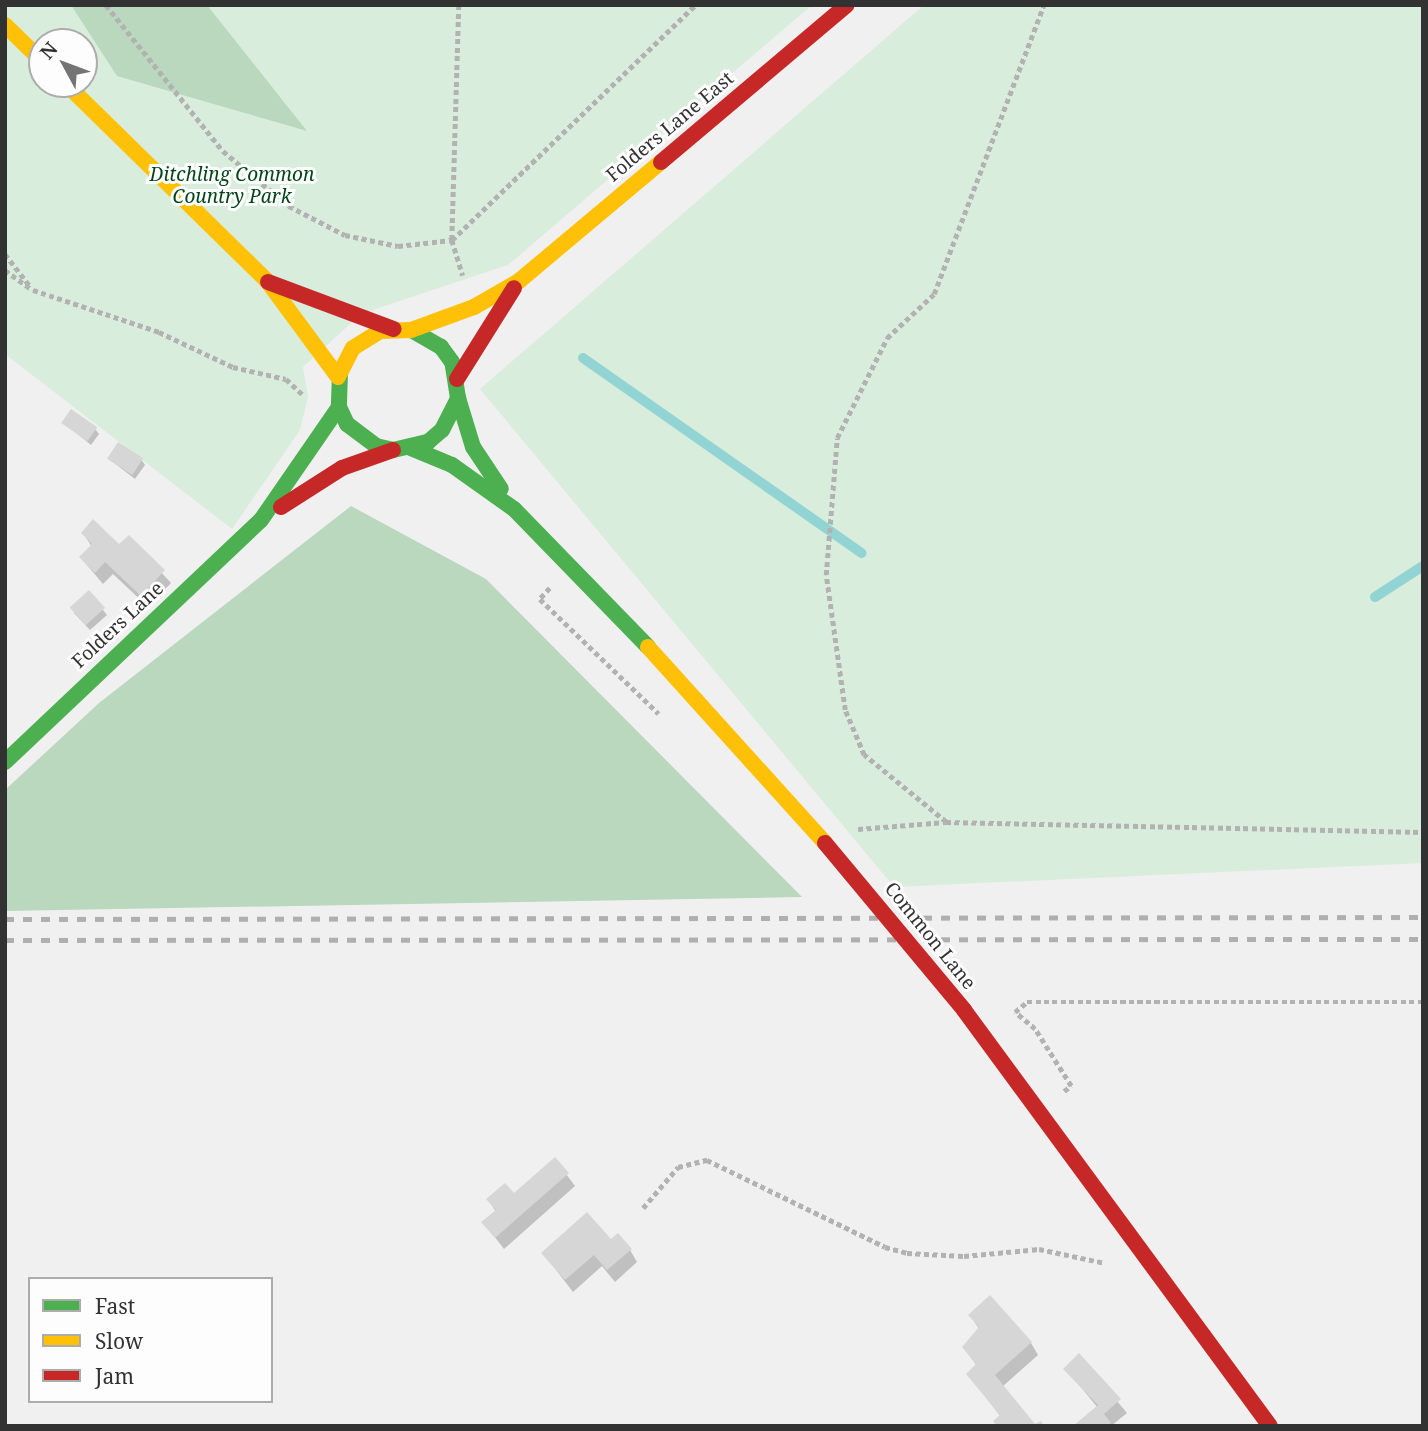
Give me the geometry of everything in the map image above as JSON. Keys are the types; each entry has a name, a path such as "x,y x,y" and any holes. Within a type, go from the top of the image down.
{"main road":[{"name":"Folders Lane East","path":"411,330 474,307 519,281 847,5"},
{"path":"5,25 28,47"},
{"path":"80,98 268,282 338,377"},
{"name":"Folders Lane East","path":"457,379 519,281"},
{"path":"268,282 394,329 411,330 441,348 457,379 457,398 442,430 411,448 393,450 360,438 335,414 338,377 353,348 367,337 394,329"},
{"name":"Common Lane","path":"457,398 474,447 514,509"},
{"name":"Folders Lane","path":"261,520 335,414"},
{"name":"Common Lane","path":"411,448 452,465 514,509 598,592 825,843 964,1010 1269,1426"},
{"name":"Folders Lane","path":"5,762 261,520 342,468 393,450"}],"path":[{"path":"106,5 223,151 289,206 345,235 398,246 452,240 695,5"},
{"path":"459,5 452,240 474,307"},
{"path":"946,822 864,755 845,710 826,575 837,438 887,338 934,294 1044,5"},
{"path":"5,254 33,290"},
{"path":"5,270 33,290 159,332 233,367 286,379 335,414"},
{"path":"825,843 849,829 946,822 1423,832"},
{"path":"1054,1097 1071,1086 1035,1029 1015,1012 1027,1002 1423,1002"},
{"path":"643,1208 678,1167 707,1160 884,1247 907,1253 964,1256 1039,1249 1112,1265 1147,1257"}],"green space":[{"name":"Ditchling Common Country Park","path":"5,5 812,5 508,265 361,314 303,367 308,397 300,430 232,529 5,354"},
{"path":"71,5 207,5 307,131 117,76 98,47 98,28 86,28"},
{"path":"924,5 1423,5 1423,863 894,887 480,389"},
{"path":"351,506 486,579 802,897 5,911 5,790 99,703"}],"building":[{"path":"71,409 97,427 87,441 61,423"},
{"path":"118,442 143,458 132,475 107,459"},
{"path":"93,519 119,544 129,535 165,570 141,596 105,562 95,573 79,557 92,544 81,533"},
{"path":"89,590 105,608 86,625 70,607"},
{"path":"555,1157 569,1173 495,1238 481,1222 496,1210 486,1199 505,1183 514,1193"},
{"path":"587,1212 611,1239 618,1233 632,1249 607,1270 594,1255 565,1280 541,1253"},
{"path":"990,1295 1032,1342 995,1375 1035,1424 1041,1421 1044,1426 997,1426 993,1421 1000,1415 966,1374 976,1364 962,1347 979,1327 968,1315"},
{"path":"1079,1353 1121,1399 1104,1414 1111,1423 1107,1426 1073,1426 1098,1405 1063,1369"}],"waterway":[{"path":"583,358 861,553"},
{"path":"1375,597 1423,566"}],"railway":[{"path":"5,919 1423,917"},
{"path":"5,940 1423,939"}],"traffic: fast":[{"path":"340,373 339,407 347,424 376,446 393,450 428,442 442,430 458,398 452,362 441,347 411,330"},
{"path":"458,398 473,447 501,489"},
{"path":"5,762 261,520 339,407"},
{"path":"411,448 452,465 514,509 648,647"}],"traffic: slow":[{"path":"5,25 28,47"},
{"path":"80,98 268,282 338,377"},
{"path":"340,373 353,348 380,331 411,330 474,307 519,281 661,162"},
{"path":"648,647 825,843"}],"traffic: jam":[{"path":"661,162 847,5"},
{"path":"268,282 394,329"},
{"path":"457,379 514,288"},
{"path":"281,507 342,468 393,450"},
{"path":"825,843 964,1010"},
{"path":"964,1010 1270,1426"}]}
